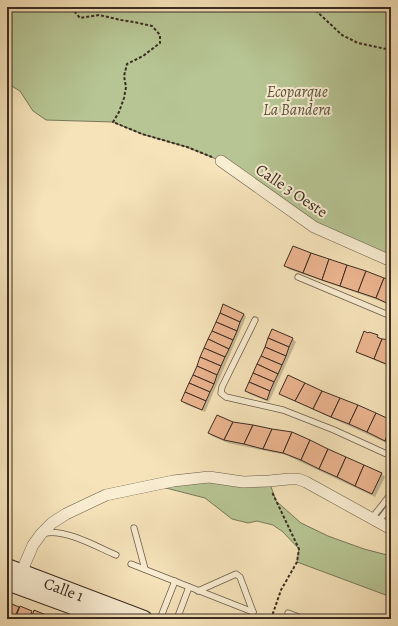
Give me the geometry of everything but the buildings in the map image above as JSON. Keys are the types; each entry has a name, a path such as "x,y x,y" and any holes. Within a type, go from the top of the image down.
{"main road":[{"name":"Calle 1","path":"14,570 144,619"},
{"name":"Calle 1","path":"7,582 108,619"}],"street":[{"name":"Calle 3 Oeste","path":"221,161 314,227 391,260"},
{"path":"14,570 52,522 106,495 173,481 209,477 243,482 298,479 391,529"}],"lane":[{"path":"298,277 391,316"},
{"path":"255,320 222,387 222,393 226,397 283,410 334,430 391,456"},
{"path":"375,520 391,494"},
{"path":"375,520 391,505"},
{"path":"134,528 145,569"},
{"path":"41,534 51,532 68,536 116,555"},
{"path":"131,564 198,591 253,612 240,577 236,574 198,591"},
{"path":"160,619 175,581"},
{"path":"177,619 189,587"},
{"path":"288,613 304,619"}],"path":[{"path":"65,7 74,11"},
{"path":"72,7 80,18 99,15 152,26 160,35 160,43 143,56 127,64 124,76 126,87 124,98 119,112 113,122 142,134 187,147 221,161"},
{"path":"312,7 342,35 358,42 391,50"},
{"path":"271,619 281,590 297,562 299,549 276,501"}],"green space":[{"name":"Ecoparque La Bandera","path":"7,7 391,7 391,261 314,227 221,161 187,147 142,134 113,122 46,120 33,111 20,91 10,85 7,114"},
{"path":"173,481 269,481 276,501 301,523 328,536 364,549 391,556 391,597 297,562 299,549 283,532 273,525 257,521 248,523 232,519 205,498 162,487"}]}
